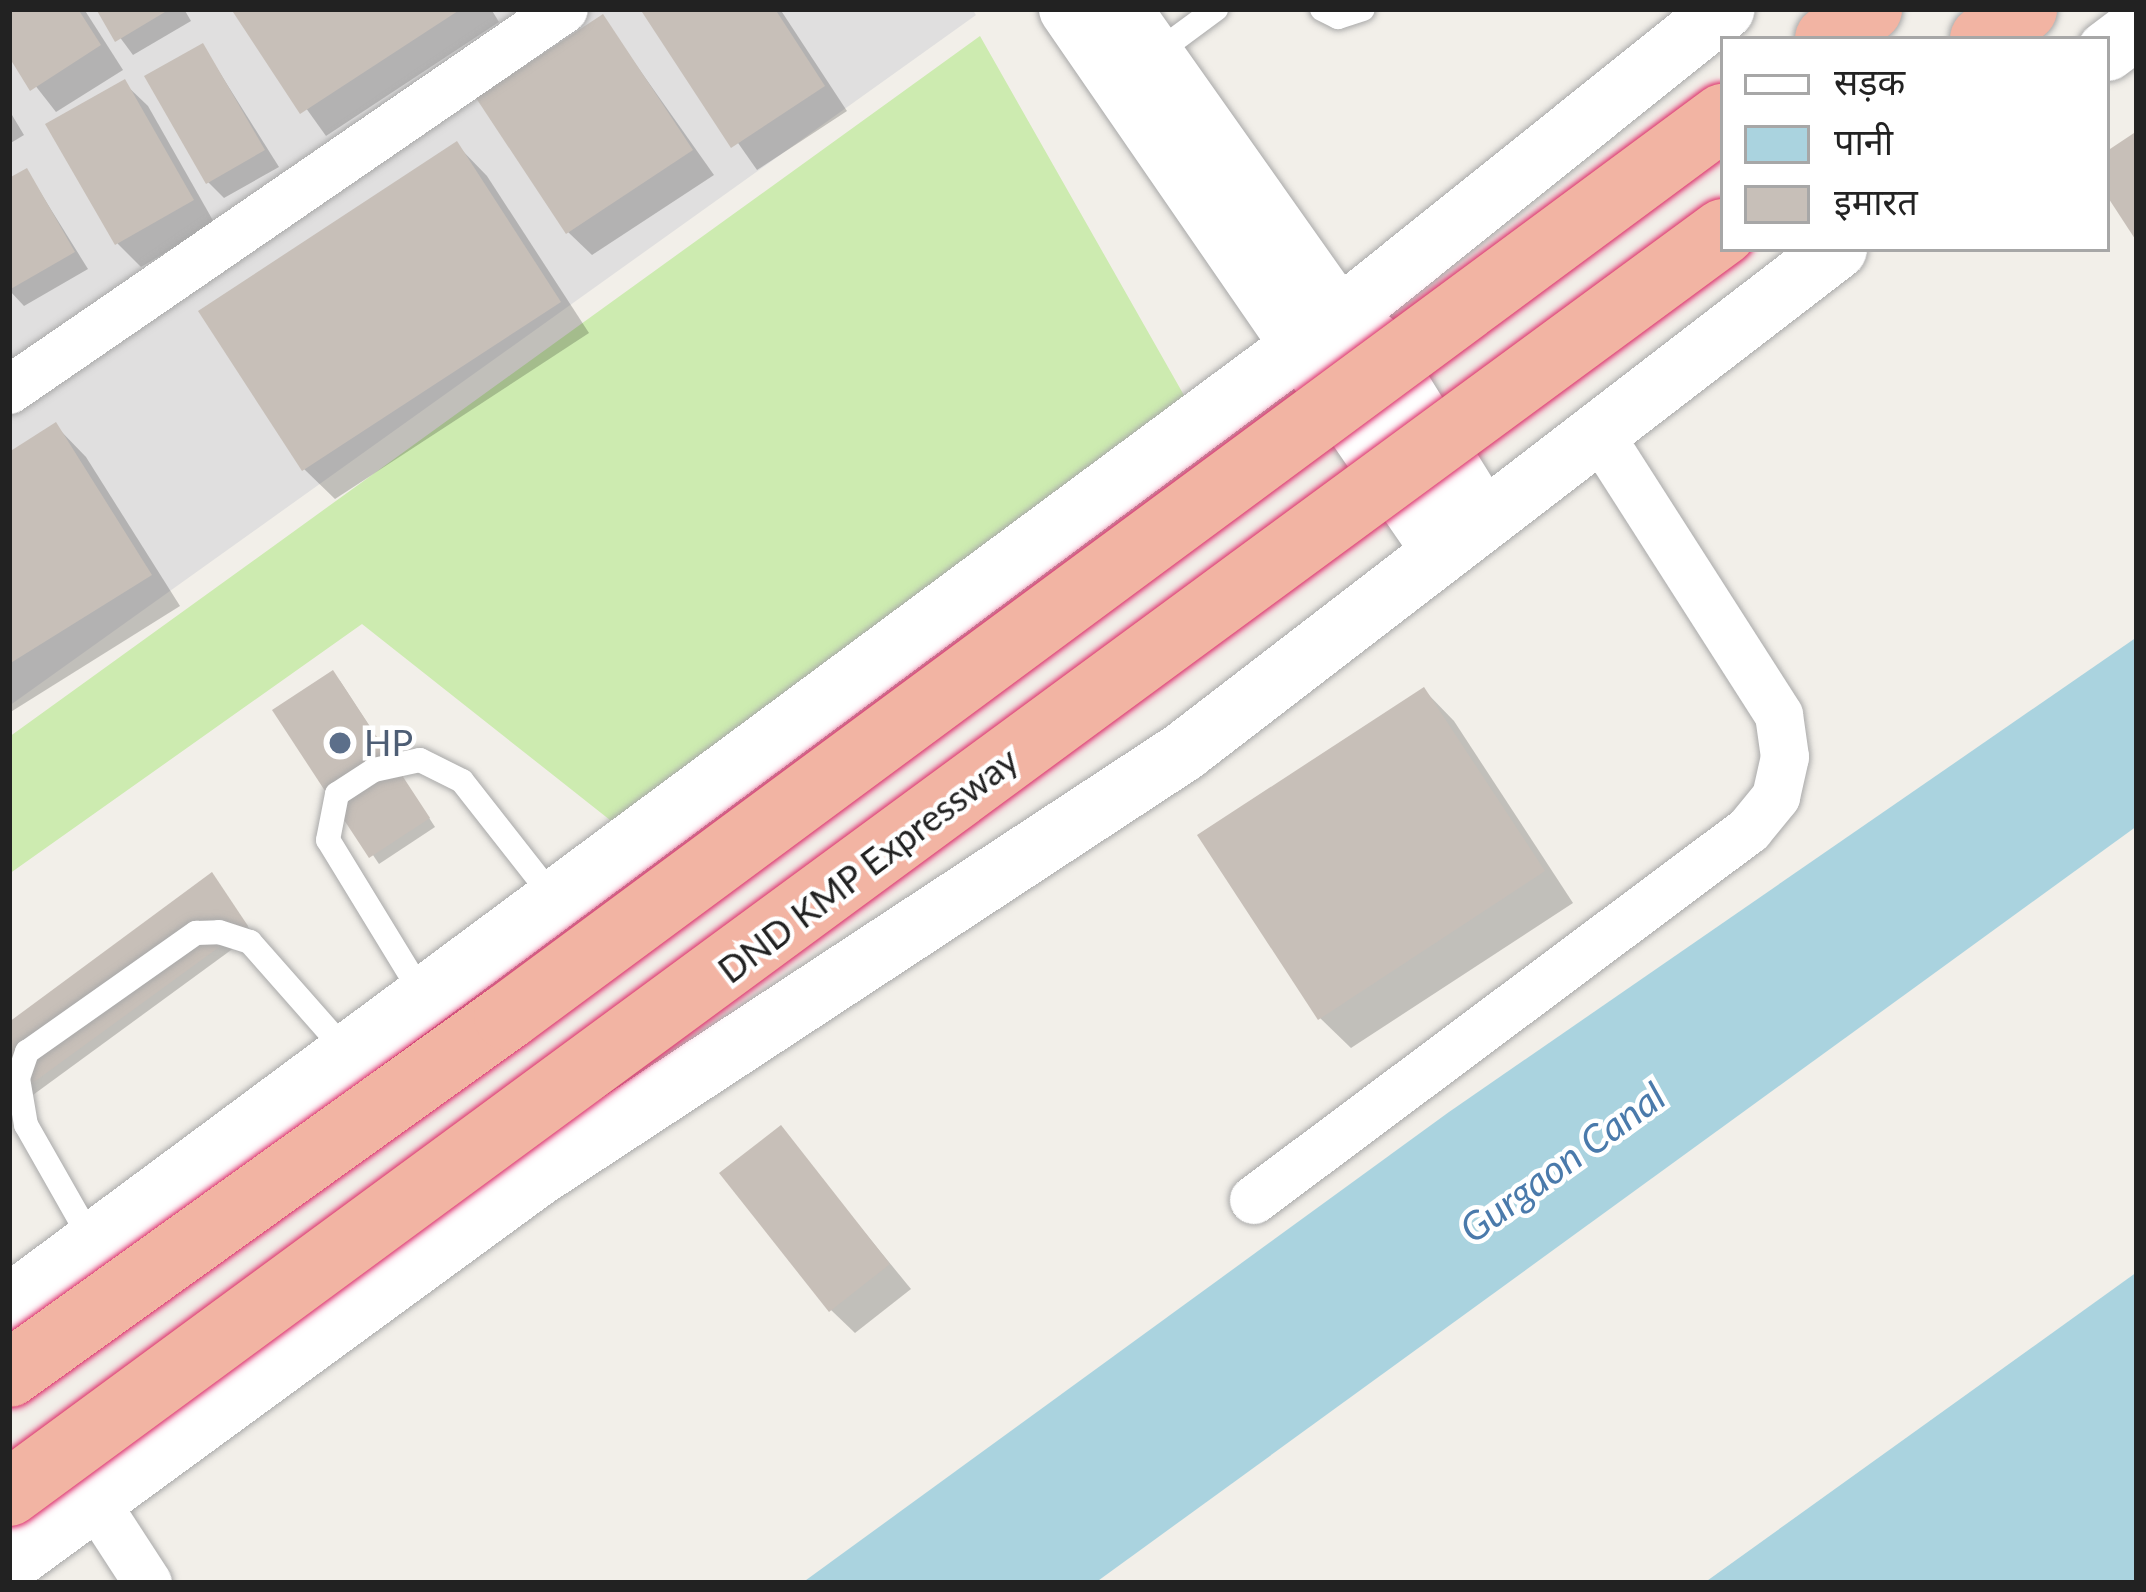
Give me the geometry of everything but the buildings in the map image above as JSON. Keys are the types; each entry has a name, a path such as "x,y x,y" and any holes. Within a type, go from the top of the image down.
{"highway":[{"path":"1832,36 1869,9"},
{"path":"1987,36 2024,9"},
{"path":"9,1374 507,1017 1720,119"},
{"name":"DND KMP Expressway","path":"9,1493 1720,234"}],"street":[{"path":"14,375 564,9"},
{"path":"1069,9 1321,331"},
{"path":"9,1305 1321,331 1725,9"},
{"path":"2110,48 2137,28"},
{"path":"1137,32 1321,331 1318,378 1463,536"},
{"path":"9,1563 538,1175 1183,752 1833,252"},
{"path":"1254,1200 1750,830 1776,797 1785,757 1779,715 1598,432"},
{"path":"94,1501 148,1583"}],"lane":[{"path":"1137,32 1216,9"},
{"path":"1322,9 1337,17 1364,9"},
{"path":"425,999 328,840 337,794 374,770 420,760 462,781 557,902"},
{"path":"93,1244 26,1125 18,1078 27,1052 196,934 219,932 250,942 350,1055"}],"shaded area":[{"path":"9,9 972,9 976,15 9,706"}],"green space":[{"path":"980,36 1206,434 634,839 362,624 9,874 9,737"}],"water":[{"name":"Gurgaon Canal","path":"2137,637 2137,826 1095,1583 802,1583 1449,1112"},
{"path":"2137,1272 2137,1583 1704,1583"}],"place":[{"name":"HP","path":"340,743"}]}
